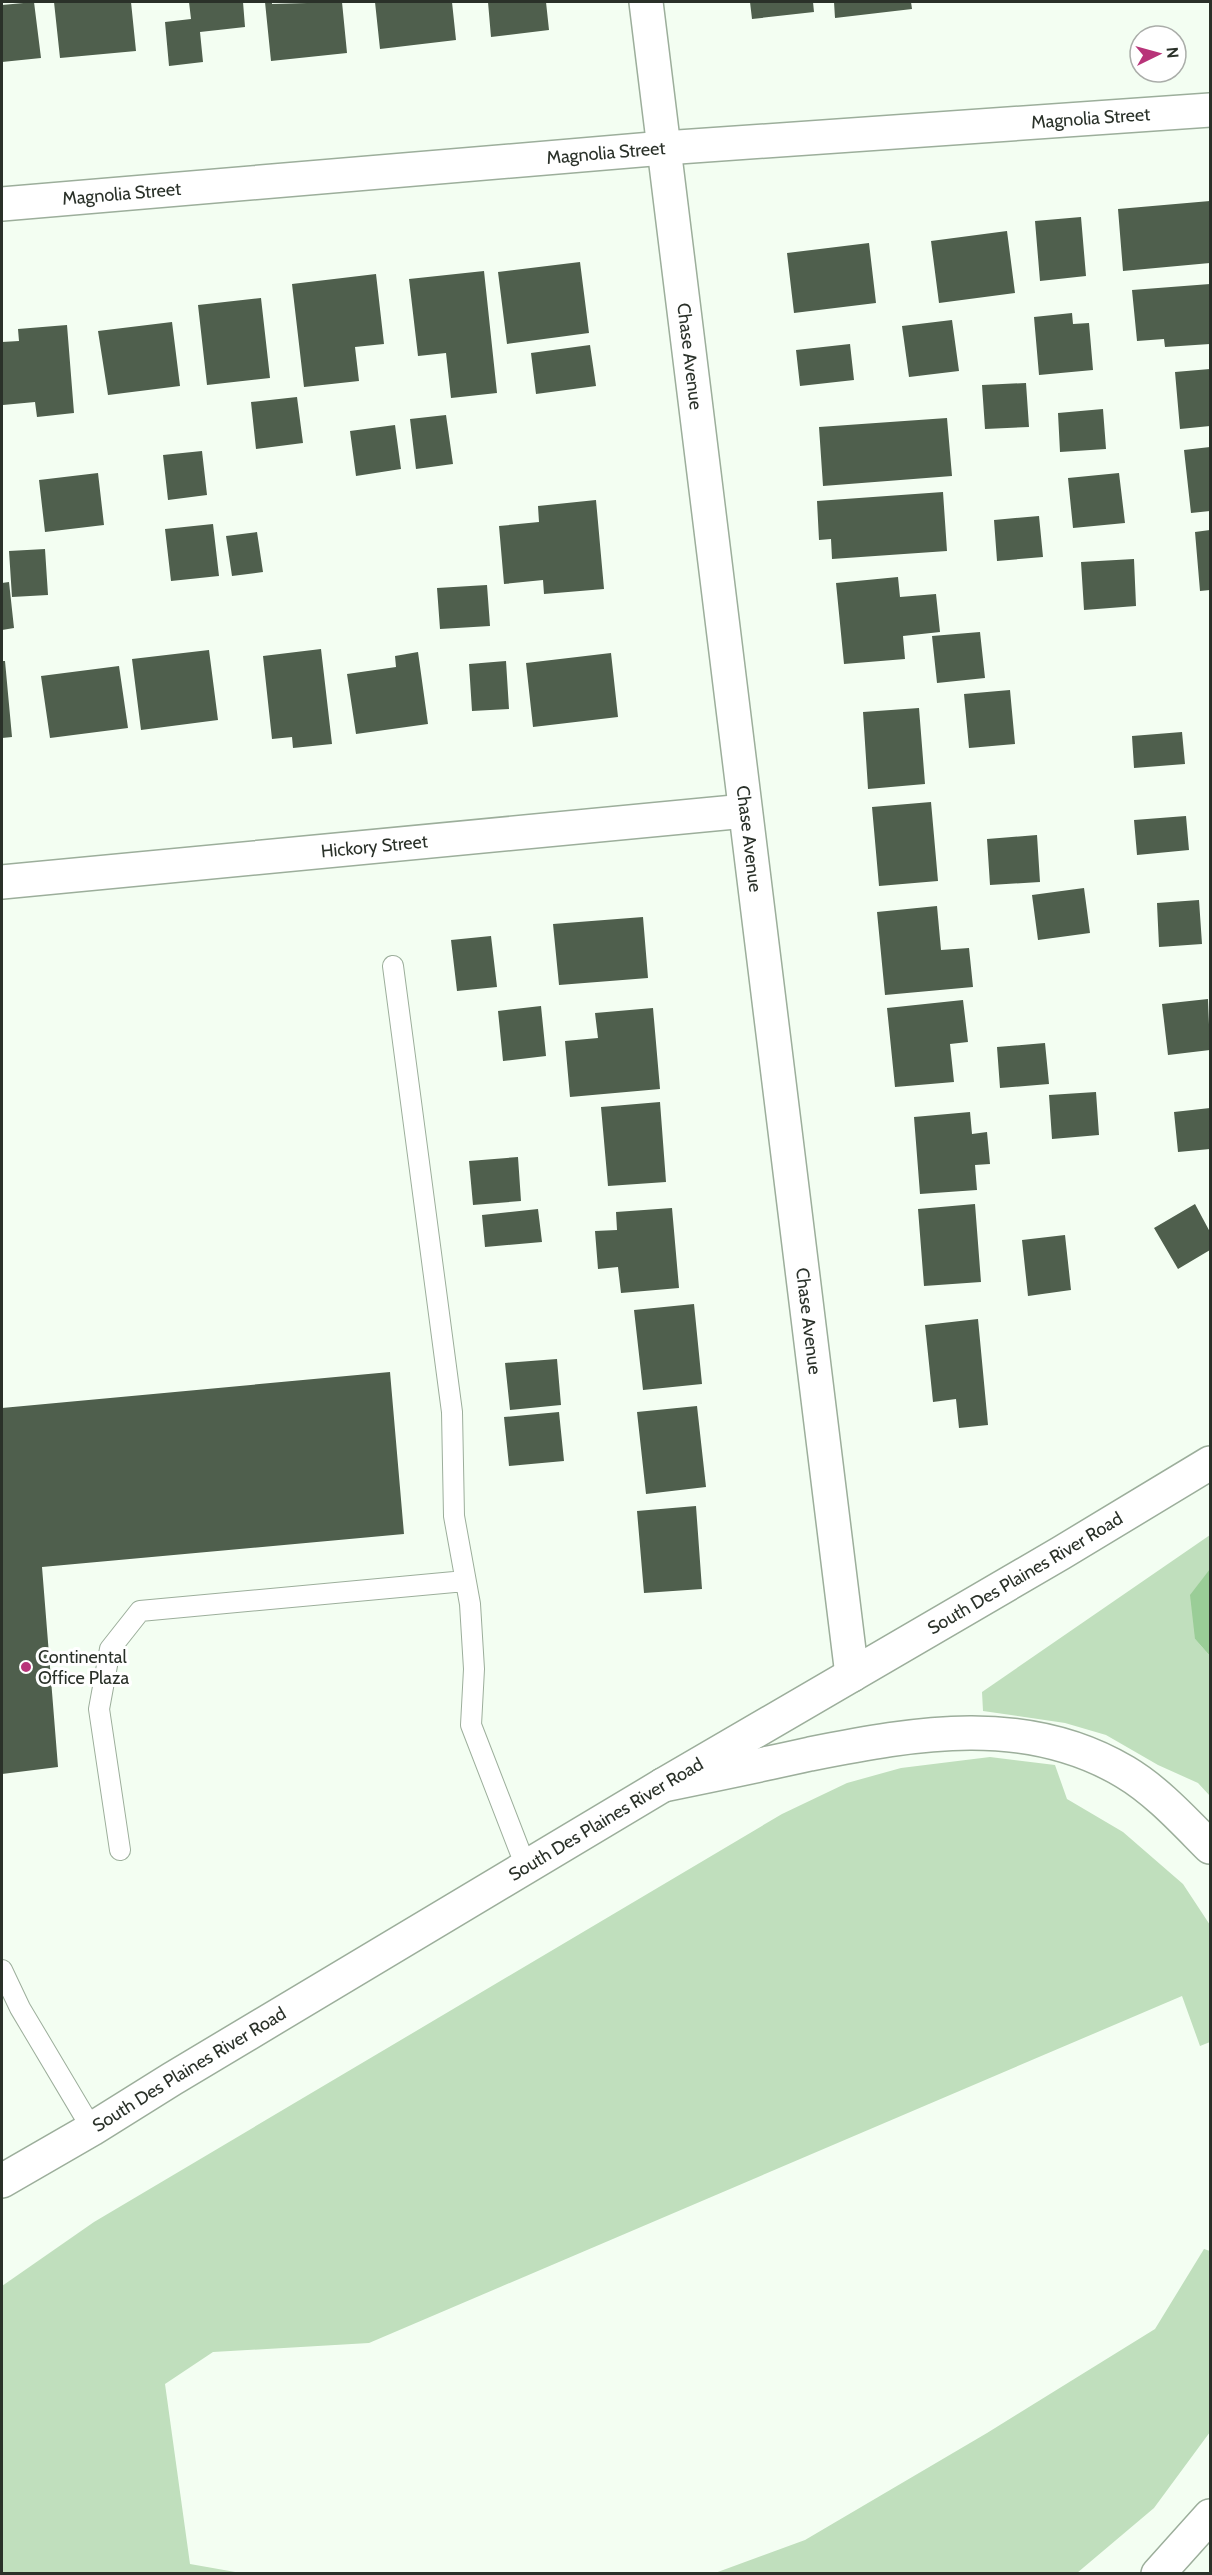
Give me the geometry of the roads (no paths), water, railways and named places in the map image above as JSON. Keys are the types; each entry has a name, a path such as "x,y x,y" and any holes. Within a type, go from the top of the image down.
{"main road":[{"name":"Chase Avenue","path":"646,2 852,1675"},
{"name":"Magnolia Street","path":"2,204 664,148 1210,110"},
{"name":"Hickory Street","path":"2,882 745,811"},
{"name":"South Des Plaines River Road","path":"2,2181 663,1785 1210,1463"},
{"path":"663,1785 914,1735 961,1732 1007,1734 1071,1747 1125,1772 1159,1798 1210,1846"},
{"path":"1158,2574 1210,2516"}],"lane":[{"path":"393,966 452,1412 454,1516 470,1604 474,1669 471,1725 526,1868"},
{"path":"120,1850 99,1709 110,1649 140,1611 465,1581"},
{"path":"2,1970 21,2008 92,2129"}],"place":[{"name":"Continental Office Plaza","path":"26,1667"}]}
